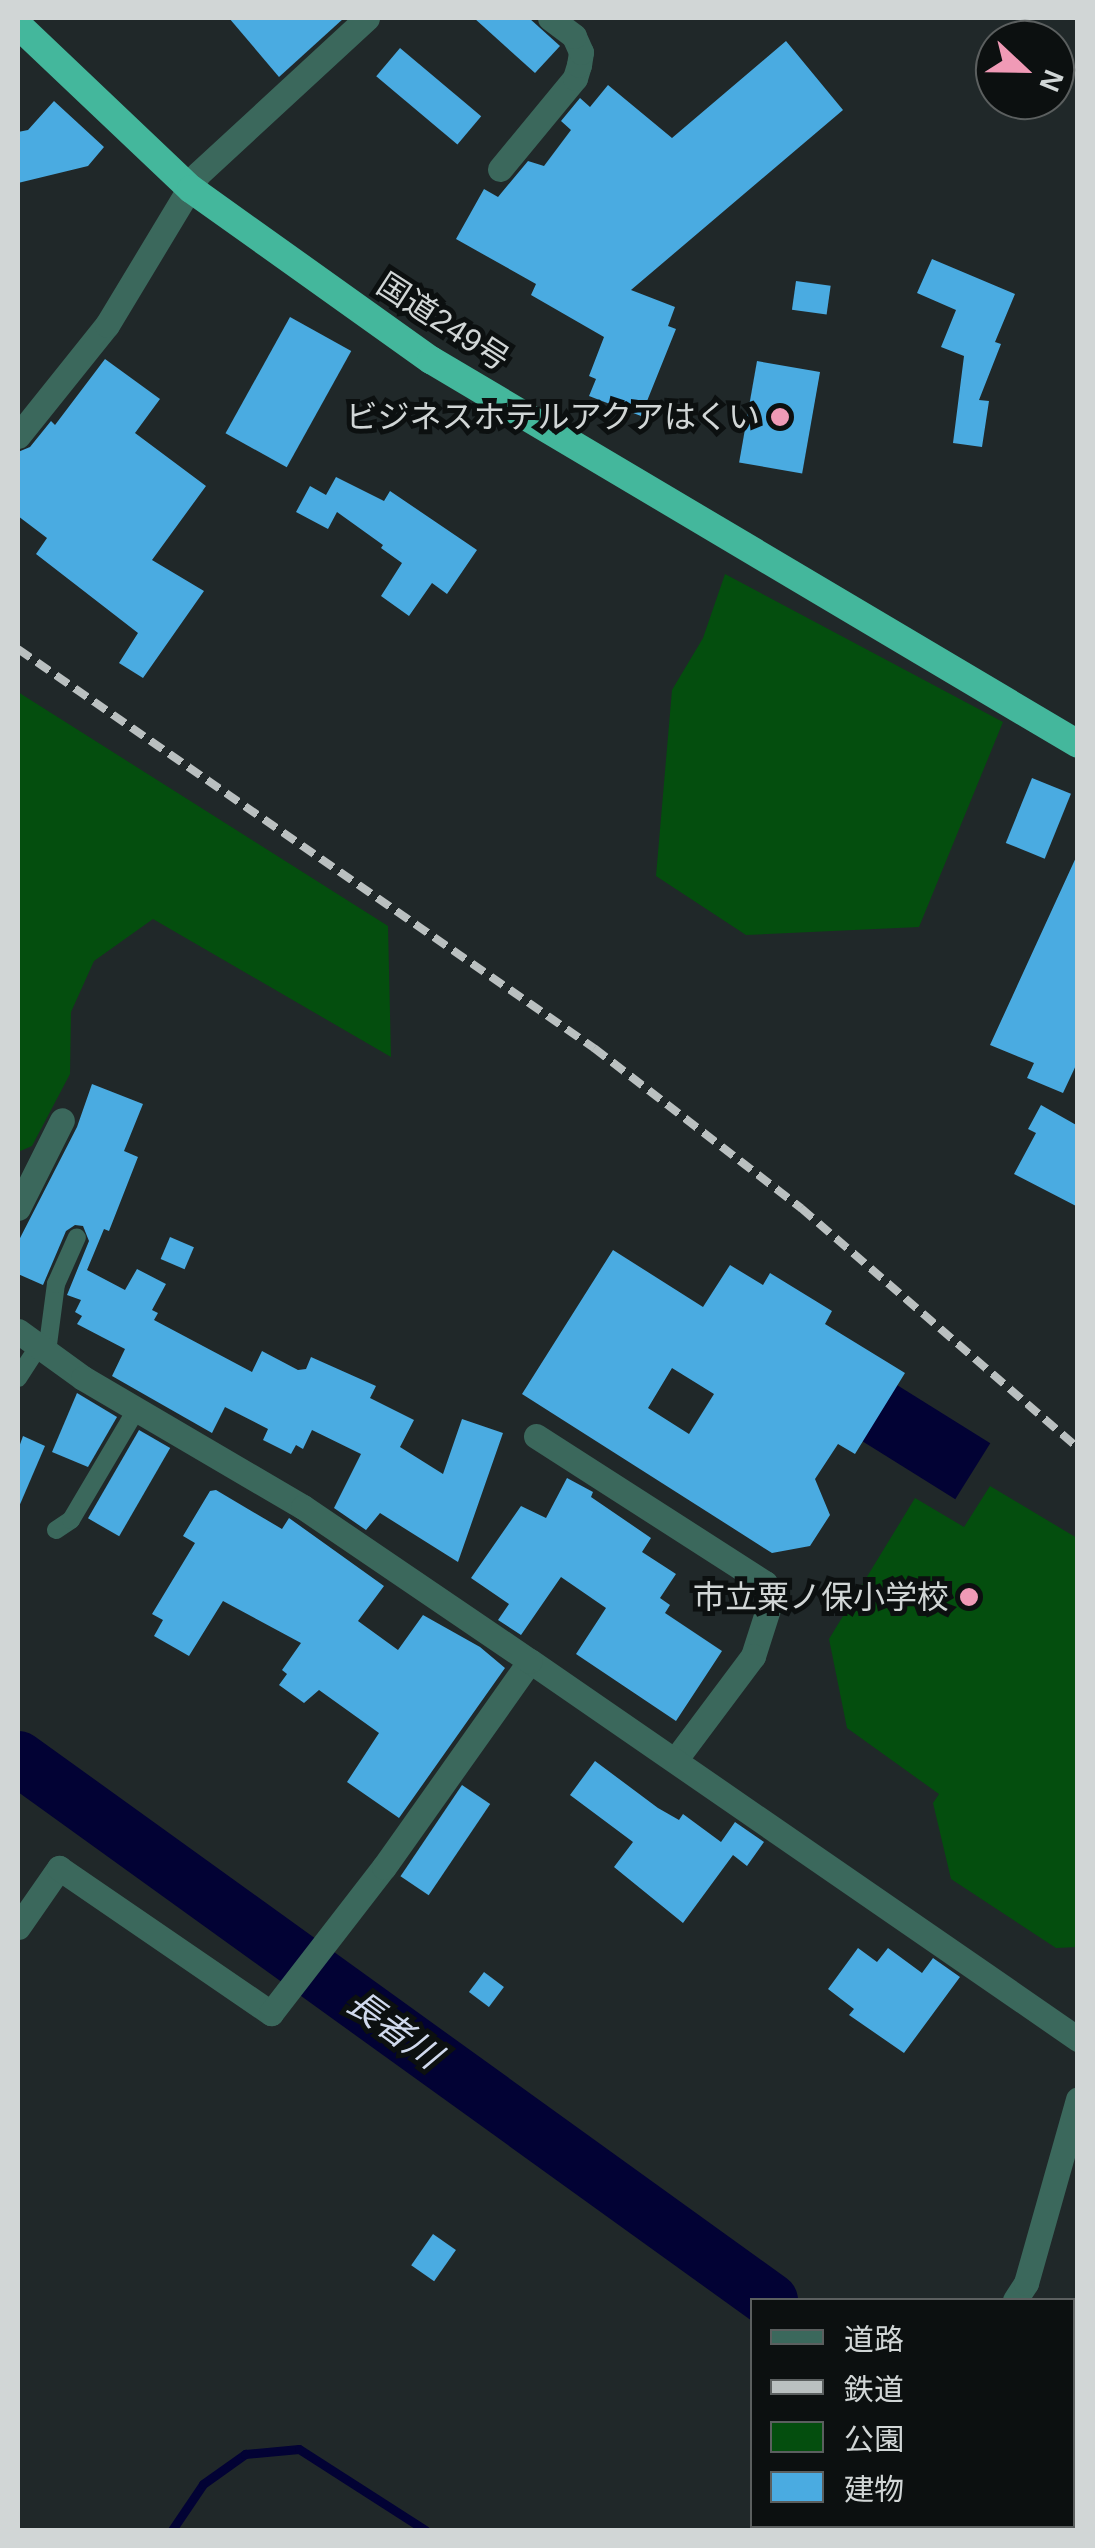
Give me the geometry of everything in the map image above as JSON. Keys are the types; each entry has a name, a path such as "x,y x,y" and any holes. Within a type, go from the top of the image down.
{"highway":[{"name":"国道249号","path":"18,26 191,189 431,360 1078,744"}],"street":[{"path":"18,436 107,325 198,174 367,18"},
{"path":"500,169 575,78 579,66 581,52 574,36 550,18"},
{"path":"18,1208 62,1120"},
{"path":"35,1343 136,1410 303,1506 1078,2039"},
{"path":"536,1436 765,1583 770,1603 753,1656 676,1759"},
{"path":"18,1928 59,1868 271,2013 530,1662"},
{"path":"1016,2298 1026,2283 1078,2099"}],"lane":[{"path":"18,1378 77,1237"},
{"path":"56,1530 70,1520 136,1410"}],"green space":[{"path":"725,574 1003,722 919,927 746,935 656,876 672,690 703,638"},
{"path":"18,692 388,926 391,1057 153,919 94,961 71,1012 70,1074 32,1146 18,1152"},
{"path":"990,1486 1077,1538 1077,1947 1056,1948 951,1879 933,1803 939,1794 847,1728 829,1639 915,1498 964,1527"}],"shaded area":[{"path":"897,1385 990,1443 955,1499 862,1441"}],"building":[{"path":"229,18 344,18 279,77"},
{"path":"474,18 529,18 560,46 535,73"},
{"path":"786,41 843,110 631,290 675,307 668,326 676,329 641,416 589,396 596,379 589,376 604,337 531,295 536,284 456,239 484,189 498,197 528,161 544,166 571,130 561,121 580,98 590,107 608,85 672,138"},
{"path":"400,48 481,116 457,144 376,76"},
{"path":"54,101 104,147 88,166 18,183 18,132 28,130"},
{"path":"932,259 1015,294 995,342 1001,344 979,400 989,401 982,447 953,443 964,356 941,347 956,310 917,293"},
{"path":"796,281 831,286 827,315 792,310"},
{"path":"290,317 351,351 287,467 226,433"},
{"path":"105,359 160,399 135,433 206,486 152,560 204,591 143,678 119,663 138,633 36,554 47,538 18,516 18,452 30,447 51,421 55,425"},
{"name":"ビジネスホテルアクアはくい","path":"757,361 820,372 802,474 739,462"},
{"path":"336,477 384,501 390,491 477,550 447,594 432,583 409,616 381,596 402,563 381,548 383,545 337,512 328,529 296,512 310,486 326,495"},
{"path":"1032,778 1071,794 1045,859 1006,843"},
{"path":"1078,853 1078,1061 1063,1093 1027,1078 1034,1063 990,1045"},
{"path":"92,1084 143,1104 124,1151 138,1157 109,1231 104,1229 87,1270 125,1290 137,1269 166,1284 152,1310 158,1313 154,1320 252,1372 262,1351 298,1370 306,1369 311,1357 376,1386 370,1398 414,1420 400,1447 443,1474 462,1419 503,1433 458,1562 380,1513 366,1530 334,1508 361,1454 312,1430 303,1449 296,1445 291,1454 263,1440 268,1429 225,1407 212,1433 112,1376 125,1349 77,1324 82,1316 75,1312 81,1300 67,1295 89,1241 83,1226 75,1225 66,1231 43,1285 18,1274 18,1242 77,1127"},
{"path":"1041,1105 1078,1126 1078,1207 1014,1174 1036,1133 1028,1129"},
{"path":"170,1237 194,1247 185,1269 161,1259"},
{"path":"613,1250 703,1307 730,1265 763,1285 770,1273 832,1311 825,1324 905,1373 855,1454 838,1444 815,1479 830,1515 810,1546 772,1553 522,1394","holes":["672,1368 714,1394 689,1434 648,1408"]},
{"path":"77,1393 117,1417 88,1467 52,1452"},
{"path":"139,1430 170,1448 119,1536 88,1518"},
{"path":"23,1436 45,1446 18,1509 18,1450"},
{"path":"567,1478 593,1492 591,1497 651,1538 642,1552 676,1574 660,1598 670,1605 665,1613 722,1651 676,1721 576,1654 606,1608 561,1577 521,1635 498,1620 509,1604 471,1578 521,1506 546,1518"},
{"path":"216,1490 282,1529 289,1518 384,1586 358,1621 398,1650 423,1615 480,1647 505,1668 399,1818 347,1782 379,1733 319,1690 304,1703 279,1685 287,1674 282,1670 301,1643 223,1601 189,1656 154,1636 163,1620 152,1614 195,1543 183,1536 210,1491"},
{"path":"595,1761 658,1808 679,1820 683,1814 721,1842 735,1822 764,1842 747,1866 733,1855 683,1923 614,1867 633,1842 570,1795"},
{"path":"462,1785 490,1804 429,1895 400,1876"},
{"path":"858,1948 877,1962 888,1948 922,1973 933,1958 960,1977 904,2053 849,2015 854,2009 828,1989"},
{"path":"484,1972 504,1987 489,2007 469,1992"},
{"path":"433,2234 456,2250 434,2281 411,2265"}],"waterway":[{"name":"長者川","path":"18,1758 767,2298"},
{"path":"172,2530 203,2484 245,2454 299,2449 425,2530"}],"railway":[{"path":"18,649 594,1048 801,1208 1078,1448"}],"place":[{"name":"ビジネスホテルアクアはくい","path":"780,417"},
{"name":"市立粟ノ保小学校","path":"969,1597"}]}
